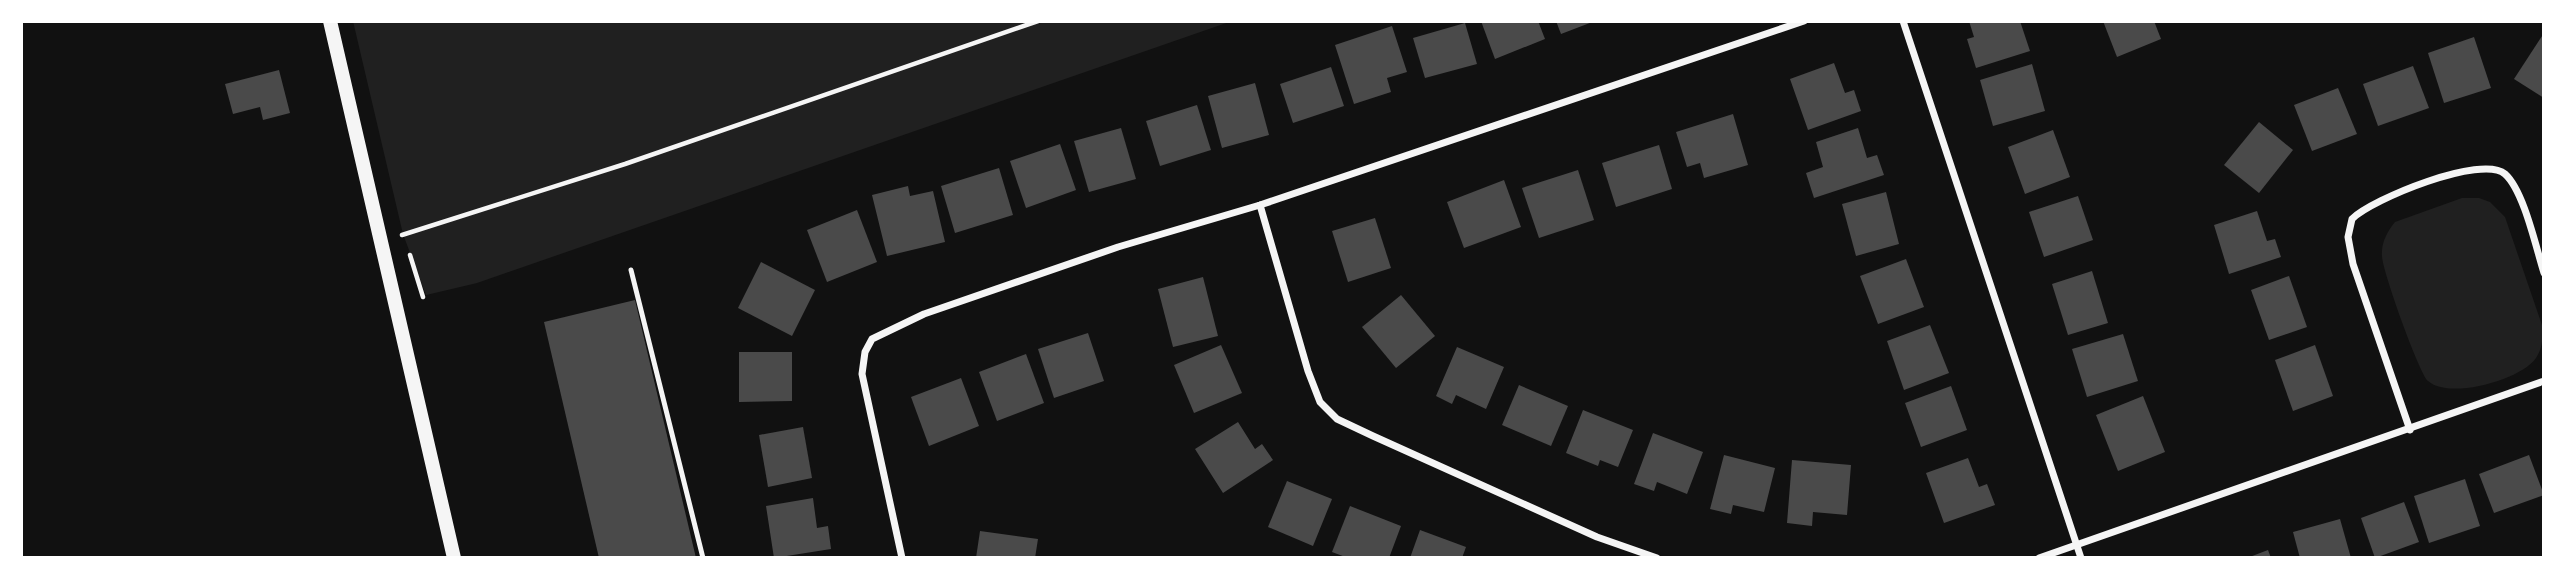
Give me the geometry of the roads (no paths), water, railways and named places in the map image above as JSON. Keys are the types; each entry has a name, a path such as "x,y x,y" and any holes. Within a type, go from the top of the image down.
{"main road":[{"path":"330,21 454,558"}],"street":[{"path":"902,558 862,374 865,352 872,339 924,313 1118,247 1260,205 1804,21"},
{"path":"1903,21 2081,558"},
{"path":"2410,430 2353,264 2348,237 2352,219 2379,199 2474,168 2492,168 2506,175 2516,192 2544,273"},
{"path":"1260,205 1308,371 1327,411 1373,436 1597,537 1657,558"},
{"path":"2039,558 2544,381"}],"lane":[{"path":"631,270 703,558"}]}
